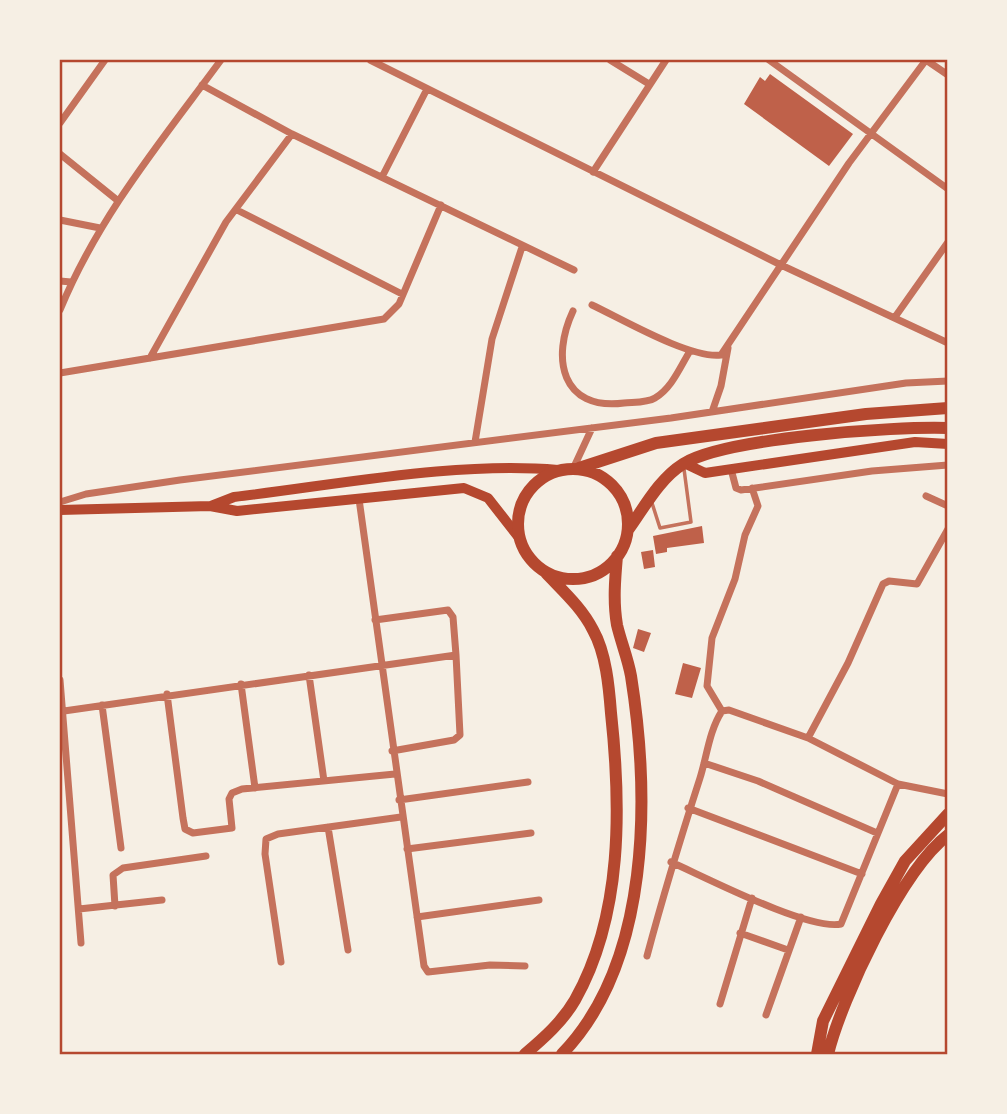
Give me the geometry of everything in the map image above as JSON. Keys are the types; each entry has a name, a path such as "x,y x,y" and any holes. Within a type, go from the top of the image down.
{"highway":[{"path":"526,1055 562,1019 575,1000 587,974 609,901 618,796 609,695 594,632 578,607 530,559 520,539 517,516 523,497 538,478 558,470 576,469 656,443 866,414 947,408"},
{"path":"546,573 567,579 588,578 608,568 617,556 628,530 670,474 684,463 710,453 867,431 947,428"},
{"path":"576,469 600,475 617,489 625,509 628,530"},
{"path":"562,1055 583,1033 618,961 638,877 641,781 631,675 617,624 614,581 617,556"},
{"path":"817,1055 823,1021 905,861 947,814"},
{"path":"828,1055 842,1010 910,874 932,847 947,835 936,825"}],"main road":[{"path":"684,463 705,472 915,442 947,444"},
{"path":"210,506 234,497 467,470 509,466 558,470"},
{"path":"60,510 210,506 237,511 464,488 488,498 520,539"}],"street":[{"path":"60,123 105,60"},
{"path":"60,310 71,282 117,200 221,60"},
{"path":"370,60 781,265 947,343"},
{"path":"610,60 649,84"},
{"path":"593,172 666,60"},
{"path":"769,60 947,189"},
{"path":"592,304 690,351 708,357 721,355 871,134 926,60 947,75"},
{"path":"202,85 292,134 573,270"},
{"path":"382,177 426,89"},
{"path":"150,358 193,278 237,210 292,134"},
{"path":"60,155 117,200"},
{"path":"60,373 384,319 394,312 441,205"},
{"path":"237,210 402,294"},
{"path":"60,220 100,228"},
{"path":"895,317 947,243"},
{"path":"475,442 492,339 522,247"},
{"path":"60,281 71,282"},
{"path":"573,310 565,328 560,357 568,383 587,402 604,406 654,399 671,383 690,351"},
{"path":"712,412 721,386 728,347"},
{"path":"60,502 86,494 712,412 906,383 947,381"},
{"path":"576,469 592,428"},
{"path":"731,469 736,488 752,488 872,471 947,465"},
{"path":"722,711 707,686 712,638 735,579 745,535 758,506 752,488"},
{"path":"926,496 947,506"},
{"path":"359,499 395,774 424,966 428,972 490,965 525,966"},
{"path":"808,738 848,663 883,584 889,581 917,584 947,529"},
{"path":"375,620 448,610 453,617 460,735 454,740 392,751"},
{"path":"64,711 167,694 456,656"},
{"path":"309,675 324,781"},
{"path":"60,680 81,943"},
{"path":"241,684 255,788"},
{"path":"167,694 185,829 193,834 233,828 229,799 232,793 255,788 395,774"},
{"path":"102,705 121,848"},
{"path":"647,956 671,862 705,763 715,722 722,711 729,710 808,738 898,784 947,794"},
{"path":"705,763 758,781 877,832"},
{"path":"399,800 528,782"},
{"path":"671,862 801,917 826,926 841,924 898,784"},
{"path":"688,808 862,874"},
{"path":"281,962 265,854 266,839 278,834 401,817"},
{"path":"328,827 348,950"},
{"path":"407,849 531,833"},
{"path":"115,906 113,875 124,868 206,856"},
{"path":"720,1004 752,898"},
{"path":"79,909 162,900"},
{"path":"417,917 539,900"},
{"path":"766,1015 801,917"},
{"path":"740,933 788,950"}],"lane":[{"path":"651,499 660,528 691,522 684,463"}],"building":[{"path":"770,74 853,134 829,166 744,104 760,77 765,81"},
{"path":"702,526 704,543 667,548 667,552 656,554 653,536"},
{"path":"653,550 655,567 644,569 641,552"},
{"path":"638,629 651,633 644,652 633,648"},
{"path":"683,663 701,668 692,698 675,694"}]}
